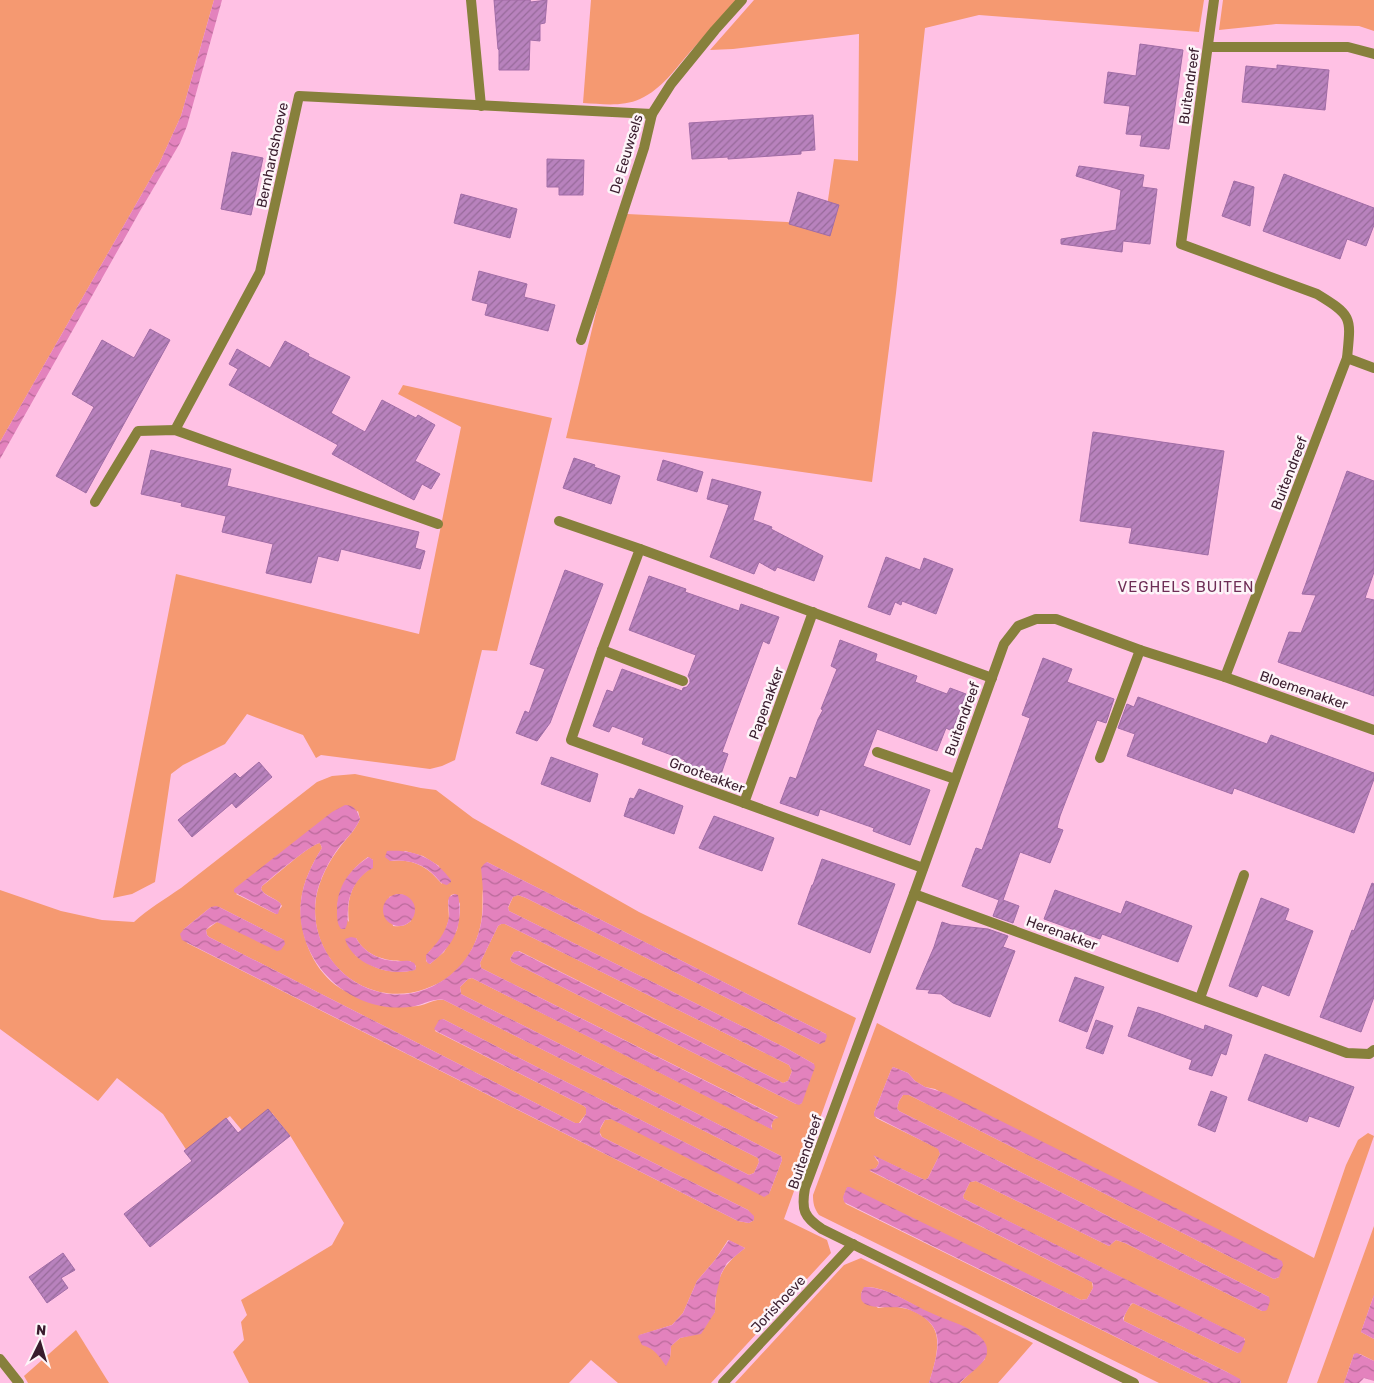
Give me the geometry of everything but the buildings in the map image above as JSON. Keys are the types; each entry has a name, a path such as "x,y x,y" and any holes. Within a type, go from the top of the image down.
{"street":[{"path":"471,0 481,106"},
{"name":"De Eeuwsels","path":"581,340 644,148 652,114 671,84 742,0"},
{"name":"Buitendreef","path":"1130,1382 822,1229 810,1221 802,1202 805,1188 1004,644 1018,626 1036,619 1056,619 1140,650 1225,677 1347,358 1350,330 1347,316 1337,306 1317,294 1181,244 1214,0"},
{"path":"1208,46 1348,47 1374,54"},
{"name":"Bernhardshoeve","path":"175,430 260,272 299,96 652,114"},
{"path":"1347,358 1374,368"},
{"path":"95,502 138,431 175,430 438,524"},
{"path":"559,522 640,549 992,678"},
{"name":"Grooteakker","path":"640,549 571,740 923,868"},
{"name":"Papenakker","path":"744,803 813,612"},
{"path":"602,650 683,681"},
{"path":"1100,758 1140,650"},
{"name":"Bloemenakker","path":"1225,677 1374,730"},
{"name":"Buitendreef","path":"877,752 955,779"},
{"path":"1200,998 1244,875"},
{"name":"Herenakker","path":"914,894 1347,1053 1369,1054 1374,1050"},
{"name":"Jorishoeve","path":"723,1383 853,1244"},
{"path":"0,1358 19,1383"}],"shaded area":[{"path":"0,0 214,0 181,116 159,164 0,442"},
{"path":"591,0 737,0 668,78 655,90 633,102 612,104 583,103"},
{"path":"754,0 1204,0 1199,32 979,15 925,28 896,293 872,482 566,438 598,304 627,214 787,222 824,227 834,159 858,161 859,34 710,50"},
{"path":"1223,0 1374,0 1374,31 1359,26 1276,24 1219,30"},
{"path":"403,385 552,418 497,651 482,650 455,760 430,769 321,755 316,758 303,735 247,714 225,744 183,765 171,774 155,882 132,894 113,898 176,574 419,634 461,427 398,394"},
{"path":"355,774 436,790 473,818 639,912 856,1018 784,1219 827,1240 831,1253 711,1383 618,1383 591,1360 569,1383 249,1383 233,1352 244,1340 241,1322 247,1315 241,1300 332,1245 344,1223 291,1137 272,1113 245,1134 230,1116 187,1151 163,1114 117,1078 98,1101 0,1029 0,890 61,911 102,920 134,922 181,888 317,782 332,776","holes":["358,811 360,819 358,823 332,858 317,891 316,921 321,941 331,960 345,975 362,986 382,992 403,994 431,987 449,977 459,968 470,953 479,932 482,915 483,882 487,862 826,1034 820,1044 817,1043 526,898 518,895 513,897 508,908 509,911 786,1048 814,1064 801,1104 796,1104 512,962 510,959 514,952 519,951 783,1083 788,1081 792,1071 789,1065 505,924 498,926 480,963 481,968 778,1117 772,1122 772,1129 472,978 468,979 460,987 461,994 781,1156 782,1160 769,1194 611,1119 605,1120 599,1131 602,1137 748,1210 754,1220 749,1223 738,1221 187,943 184,929 211,907 219,907 284,940 217,922 206,930 209,937 575,1123 579,1123 586,1114 584,1106 435,1031 443,1019 749,1175 754,1173 759,1162 758,1158 444,1000 436,1000 415,1006 405,1005 346,991 330,981 322,972 309,950 302,926 301,913 302,894 308,873 322,848 320,843 300,855 262,886 263,892 278,901 282,906 276,914 236,894","405,851 423,856 439,866 442,884 431,872 413,862 390,861","368,857 373,860 373,867 360,878 352,891 348,914 349,922 337,907 343,885 356,867","398,894 404,895 411,921 402,926 393,926 389,897","455,894 460,904 457,930 444,952 430,964 426,961 429,952 440,941 449,919 448,901 451,895","356,938 372,954 394,961 410,961 416,966 415,970 398,972 376,968 355,955","728,1240 745,1248 724,1269 716,1291 715,1312 688,1336 680,1338 671,1346 670,1358 656,1352 640,1335 672,1325 683,1313 697,1281 715,1260"]},
{"path":"877,1023 1314,1258 1346,1165 1358,1140 1368,1133 1374,1136 1287,1383 1241,1383 1241,1381 1227,1372 1124,1321 1124,1316 1133,1303 1238,1353 1245,1339 964,1199 963,1196 970,1182 976,1181 1109,1246 1116,1240 1125,1243 1262,1311 1269,1297 899,1111 897,1108 899,1101 903,1095 909,1095 1274,1279 1279,1277 935,1089 925,1087 915,1081 908,1073 893,1067 874,1113 876,1118 939,1149 940,1154 928,1178 925,1180 874,1156 879,1163 876,1168 870,1171 1092,1282 1093,1288 1087,1299 1081,1300 847,1188 844,1194 846,1204 1209,1383 1159,1383 819,1215 814,1205 813,1195"},
{"path":"1374,1226 1374,1295 1361,1332 1374,1339 1374,1361 1360,1354 1354,1354 1344,1383 1317,1383"},
{"path":"861,1258 1033,1343 998,1383 960,1383 985,1359 979,1336 889,1292 873,1287 865,1287 861,1293 878,1308 896,1307 914,1311 926,1318 934,1328 937,1351 929,1383 735,1383 844,1265"},
{"path":"76,1330 109,1383 28,1383 24,1376"}],"water":[{"path":"214,0 222,0 187,126 180,143 0,459 0,442 159,164 181,116"},
{"path":"345,805 355,809 360,819 325,870 317,891 315,914 317,930 330,958 353,981 367,988 399,995 415,993 444,980 457,969 475,943 482,921 483,890 481,868 487,862 826,1034 825,1042 817,1043 526,898 518,895 513,897 508,907 509,911 786,1048 814,1064 815,1067 802,1103 796,1104 512,962 510,959 514,952 518,951 783,1083 788,1081 792,1071 789,1065 505,924 498,926 480,963 481,968 779,1118 774,1119 771,1126 773,1130 472,978 468,979 460,987 461,994 781,1156 782,1160 769,1194 764,1197 611,1119 605,1120 601,1127 600,1133 602,1137 748,1210 754,1216 754,1220 749,1223 738,1221 182,940 180,934 184,929 211,907 219,907 284,940 285,944 281,950 277,951 217,922 206,930 209,937 575,1123 580,1123 586,1114 584,1106 438,1032 434,1029 439,1020 443,1019 749,1175 754,1173 759,1162 758,1158 444,1000 433,1000 411,1007 389,1007 364,1001 347,993 321,969 304,937 301,901 311,867 322,848 320,843 300,855 262,886 263,892 281,904 278,914 234,892 234,889 332,812"},
{"path":"387,851 415,853 423,856 445,872 451,882 447,885 443,884 420,865 403,861 390,861 385,857"},
{"path":"369,857 373,860 373,868 363,875 355,885 348,904 347,924 345,929 341,929 337,918 339,893 346,879 356,867"},
{"path":"399,894 411,898 415,910 411,922 399,926 387,922 383,910 387,898"},
{"path":"455,894 458,895 460,916 455,934 445,950 430,964 427,962 426,955 446,929 449,917 449,897"},
{"path":"356,938 363,948 373,955 390,961 410,961 414,963 416,968 415,970 399,972 374,967 359,959 353,953 345,939"},
{"path":"893,1067 908,1073 915,1081 925,1087 945,1093 1282,1261 1283,1265 1279,1277 1274,1279 909,1095 903,1095 899,1101 897,1108 899,1111 1269,1297 1270,1301 1267,1310 1262,1311 1125,1243 1116,1240 1109,1246 976,1181 970,1182 963,1196 964,1199 1244,1338 1245,1342 1241,1352 1238,1353 1133,1303 1123,1318 1124,1321 1240,1379 1241,1383 1209,1383 844,1202 843,1197 847,1187 850,1187 1081,1300 1087,1299 1093,1288 1092,1282 869,1170 876,1168 879,1163 873,1155 925,1180 928,1178 940,1154 938,1149 874,1116"},
{"path":"729,1240 745,1248 727,1263 721,1274 715,1300 715,1312 701,1334 680,1338 671,1346 670,1358 666,1366 659,1356 642,1345 638,1337 639,1335 672,1325 683,1313 697,1281"},
{"path":"864,1287 872,1287 889,1292 973,1331 982,1338 986,1345 987,1352 984,1360 960,1383 929,1383 935,1364 938,1342 933,1326 922,1316 908,1309 867,1305 862,1301 861,1296"},
{"path":"1374,1295 1374,1339 1361,1332"},
{"path":"1357,1353 1374,1361 1374,1381 1364,1378 1359,1383 1344,1383 1354,1354"}],"district":[{"name":"VEGHELS BUITEN","path":"1186,587"}]}
